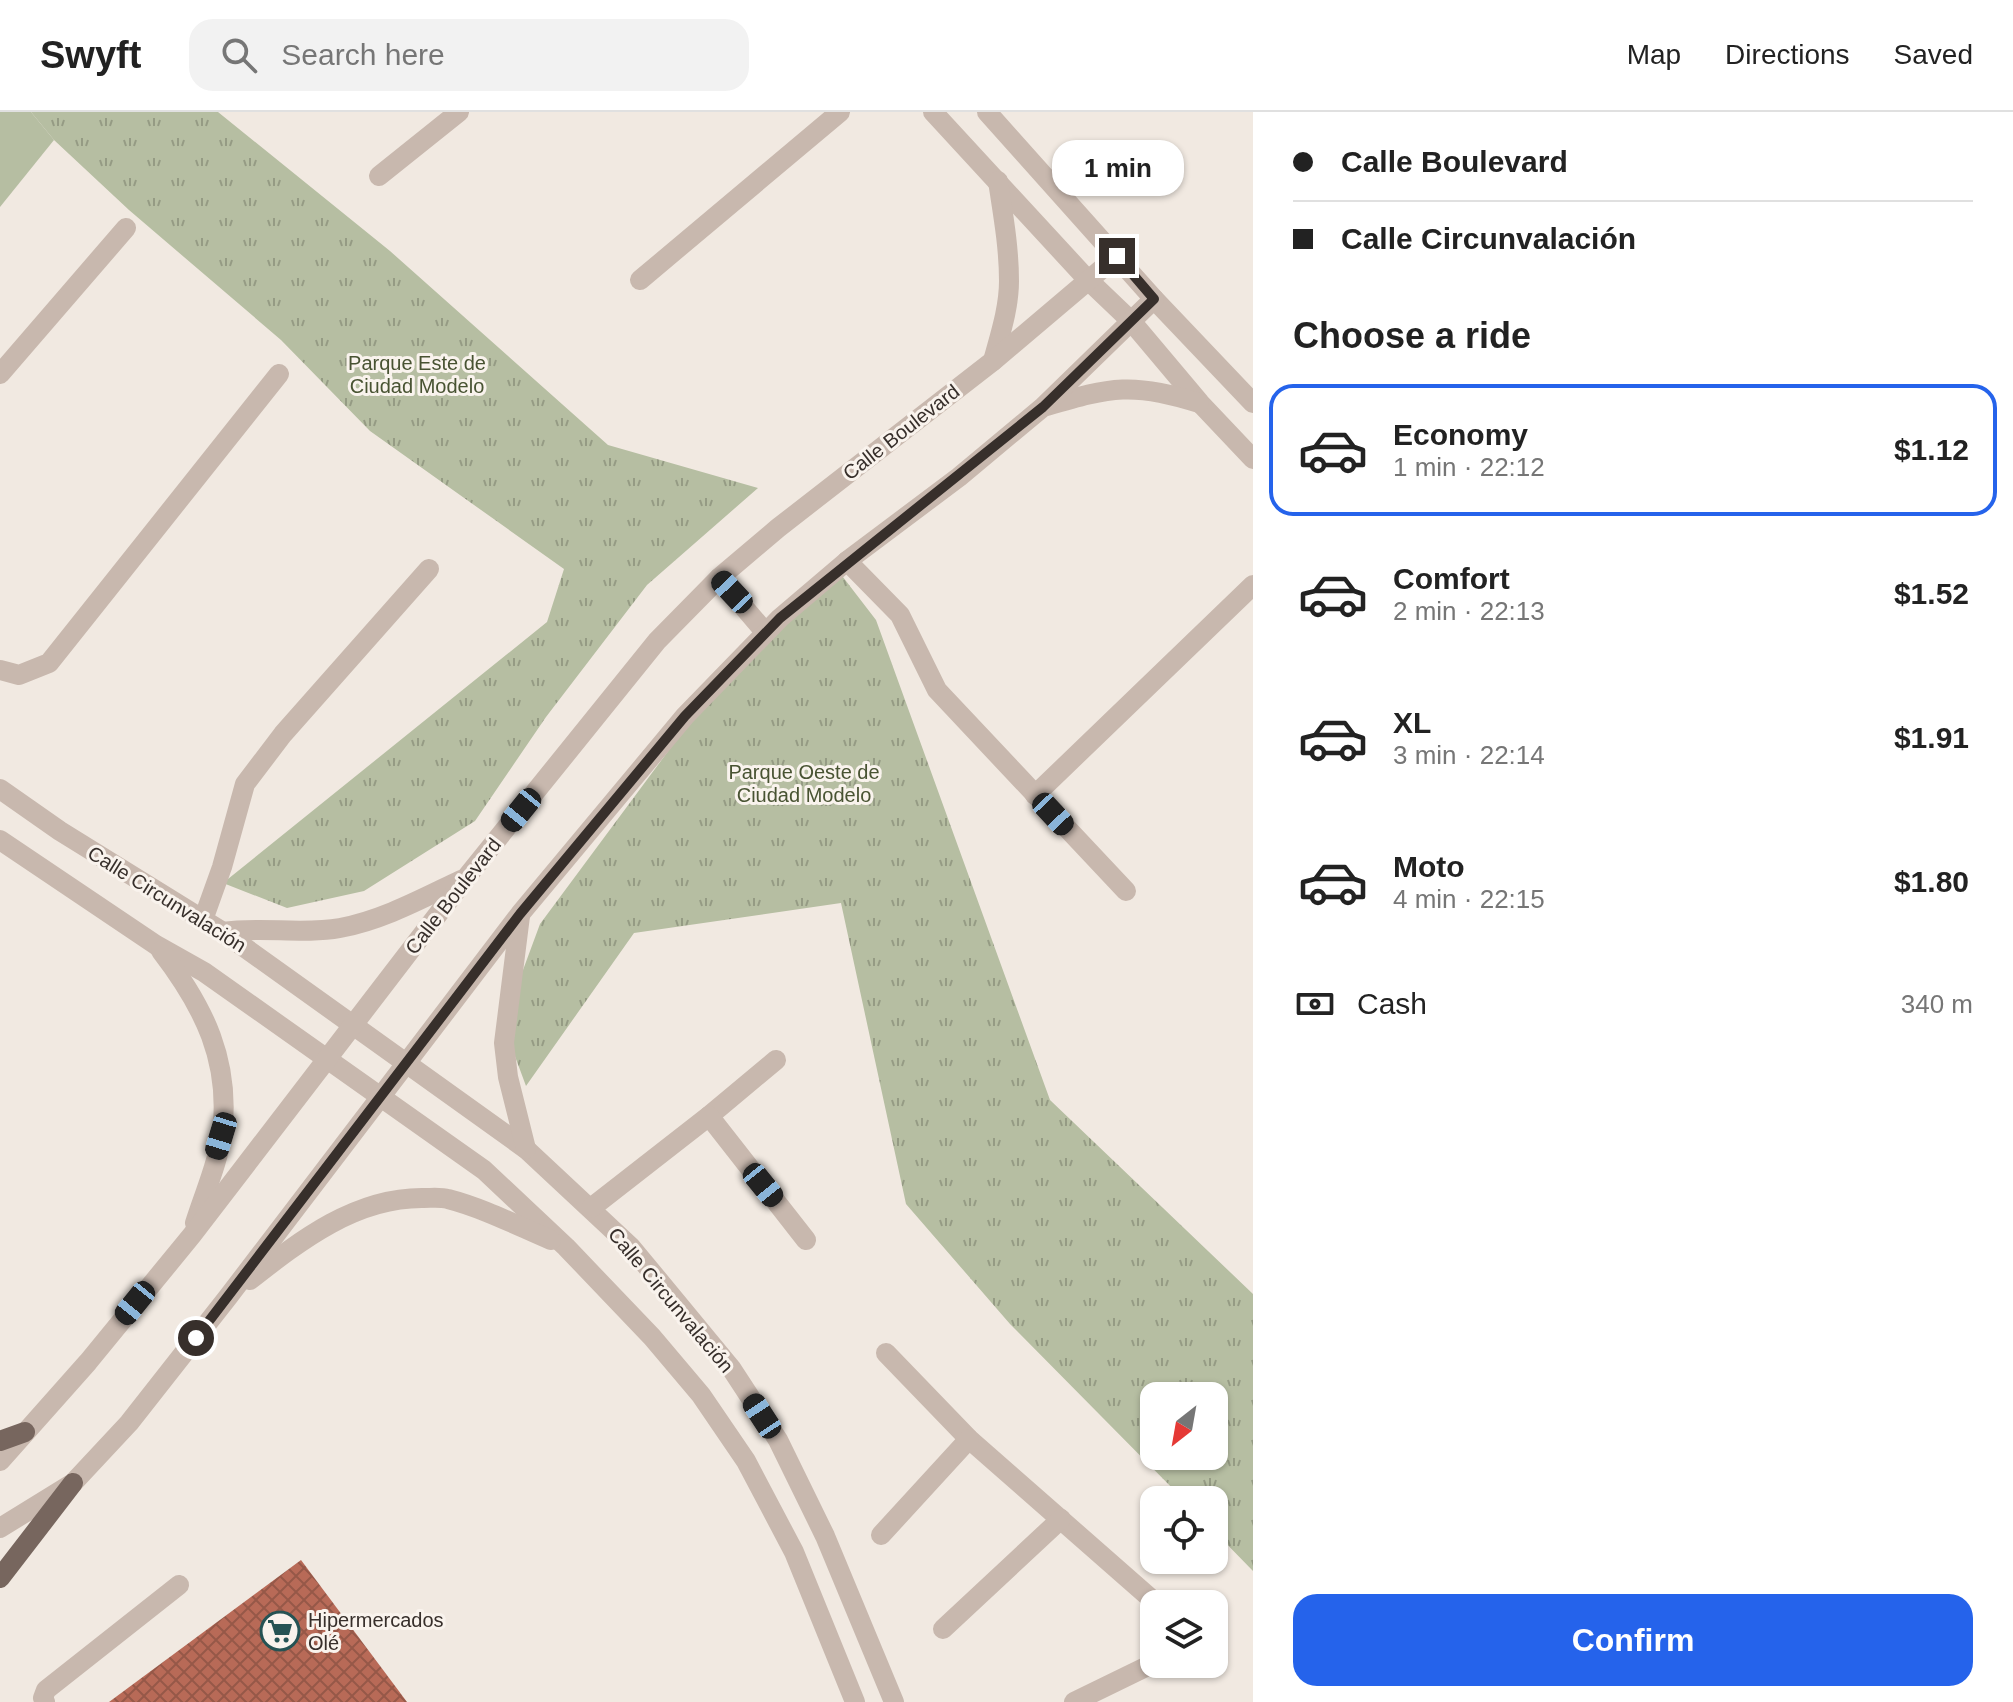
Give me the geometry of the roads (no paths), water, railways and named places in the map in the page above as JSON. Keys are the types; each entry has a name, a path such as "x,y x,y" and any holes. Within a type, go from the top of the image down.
{"main road":[{"path":"0,1441 25,1432"},
{"path":"0,1578 73,1483"}],"street":[{"path":"379,176 459,112"},
{"path":"640,280 840,112"},
{"path":"933,112 1087,279 1131,321 1200,403 1253,459"},
{"path":"987,112 1154,299 1253,403"},
{"path":"993,361 1006,310 1009,283 1006,229 998,181"},
{"path":"0,374 126,228"},
{"name":"Calle Boulevard","path":"0,1461 88,1362 192,1235 465,879 657,641 719,578 778,528 993,361 1117,256"},
{"path":"0,1528 73,1483 129,1423 520,914 685,716 765,632 847,561 959,477 1043,407 1154,299"},
{"path":"0,670 19,675 49,663 279,374"},
{"path":"1043,407 1100,390 1128,388 1162,391 1200,403"},
{"path":"847,561 900,615 937,690 1126,891"},
{"path":"203,920 222,867 245,784 283,734 429,569"},
{"path":"719,578 765,632"},
{"path":"1035,795 1253,585"},
{"name":"Calle Circunvalación","path":"0,789 60,831 223,932 526,1149 631,1247 731,1368 778,1440 825,1536 894,1702"},
{"name":"Calle Circunvalación","path":"0,840 156,945 204,972 484,1170 566,1247 652,1337 701,1395 746,1461 794,1552 855,1702"},
{"path":"223,932 254,928 339,928 396,911 465,879"},
{"path":"520,914 504,1043 508,1077 526,1149"},
{"path":"156,945 190,988 210,1032 224,1082 221,1136 192,1235"},
{"path":"591,1208 776,1060"},
{"path":"709,1116 806,1240"},
{"path":"228,1297 289,1249 328,1225 363,1207 406,1198 446,1198 566,1247"},
{"path":"886,1353 969,1439 1141,1590"},
{"path":"881,1535 969,1439"},
{"path":"943,1629 1061,1519"},
{"path":"45,1702 46,1690 179,1585"},
{"path":"1074,1702 1140,1670"}],"place":[{"name":"Hipermercados Olé","path":"280,1631"}],"park label":[{"name":"Parque Este de Ciudad Modelo","path":"417,374"},
{"name":"Parque Oeste de Ciudad Modelo","path":"804,784"}]}
